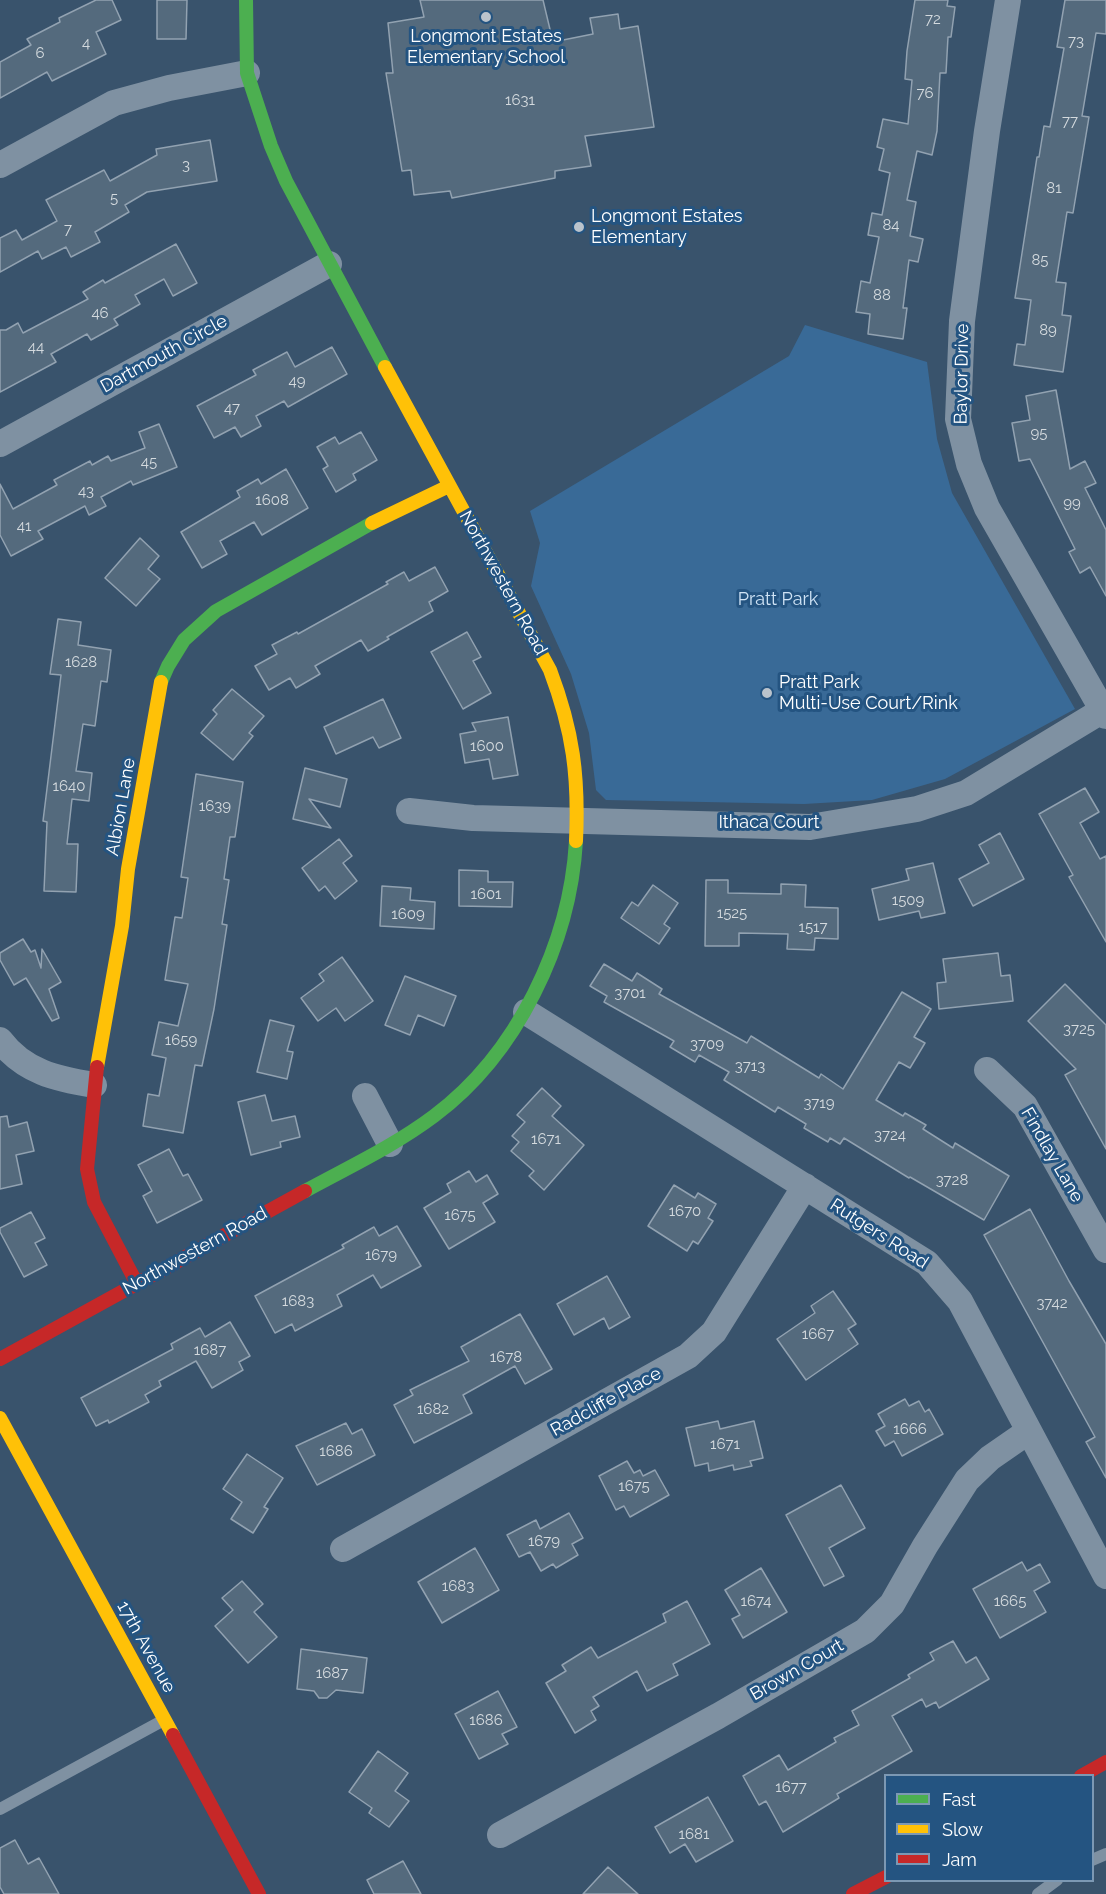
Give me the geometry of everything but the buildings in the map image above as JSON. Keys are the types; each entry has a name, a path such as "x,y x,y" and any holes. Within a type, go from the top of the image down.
{"street":[{"name":"Northwestern Road","path":"0,1359 135,1282 390,1144 434,1117 455,1099 494,1058 526,1012 563,921 575,865 578,822 575,759 566,713 550,669 329,264 278,164 248,73 245,34 246,0"},
{"name":"Baylor Drive","path":"1008,0 987,131 962,321 958,418 969,464 987,508 1105,713"},
{"path":"0,165 114,103 169,88 248,73"},
{"name":"Dartmouth Circle","path":"0,444 329,264"},
{"name":"Albion Lane","path":"135,1282 94,1202 87,1169 94,1085 122,926 128,869 162,677 175,651 193,628 216,610 385,515 449,486"},
{"name":"Ithaca Court","path":"409,811 473,818 810,827 917,809 966,793 1105,713"},
{"name":"Rutgers Road","path":"526,1012 927,1263 960,1301 1029,1431 1102,1560"},
{"path":"0,1040 25,1064 58,1079 94,1085"},
{"name":"Findlay Lane","path":"987,1070 1025,1106 1106,1250"},
{"path":"365,1096 390,1144"},
{"name":"Radcliffe Place","path":"343,1549 688,1356 714,1332 805,1186"},
{"name":"17th Avenue","path":"0,1418 260,1894"},
{"name":"Brown Court","path":"500,1835 718,1716 865,1631 892,1604 967,1480 990,1458 1029,1431"},
{"path":"1085,1774 1106,1762"},
{"path":"853,1894 884,1878"}],"lane":[{"path":"0,1809 165,1719"},
{"path":"1038,1894 1056,1882"}],"green space":[{"name":"Pratt Park","path":"805,325 927,362 937,439 952,493 1075,709 945,779 872,800 804,804 606,800 596,790 589,733 571,674 531,586 540,543 530,511 789,356"}],"traffic: fast":[{"path":"246,0 247,73 271,146 286,181 385,367"},
{"path":"161,682 184,640 216,611 372,523"},
{"path":"305,1191 419,1127 464,1091 490,1061 514,1029 534,994 550,957 563,919 572,880 576,841"}],"traffic: slow":[{"path":"385,367 550,670 564,713 573,754 577,817 576,841"},
{"path":"372,523 449,486"},
{"path":"97,1067 122,926 128,869 161,682"},
{"path":"0,1418 173,1735"}],"traffic: jam":[{"path":"97,1067 87,1169 94,1202 136,1282"},
{"path":"0,1359 305,1191"},
{"path":"173,1735 259,1894"},
{"path":"1085,1774 1106,1762"},
{"path":"853,1894 884,1878"}],"place":[{"name":"Longmont Estates Elementary School","path":"486,17"},
{"name":"Longmont Estates Elementary","path":"579,227"},
{"name":"Pratt Park Multi-Use Court/Rink","path":"767,693"}]}
